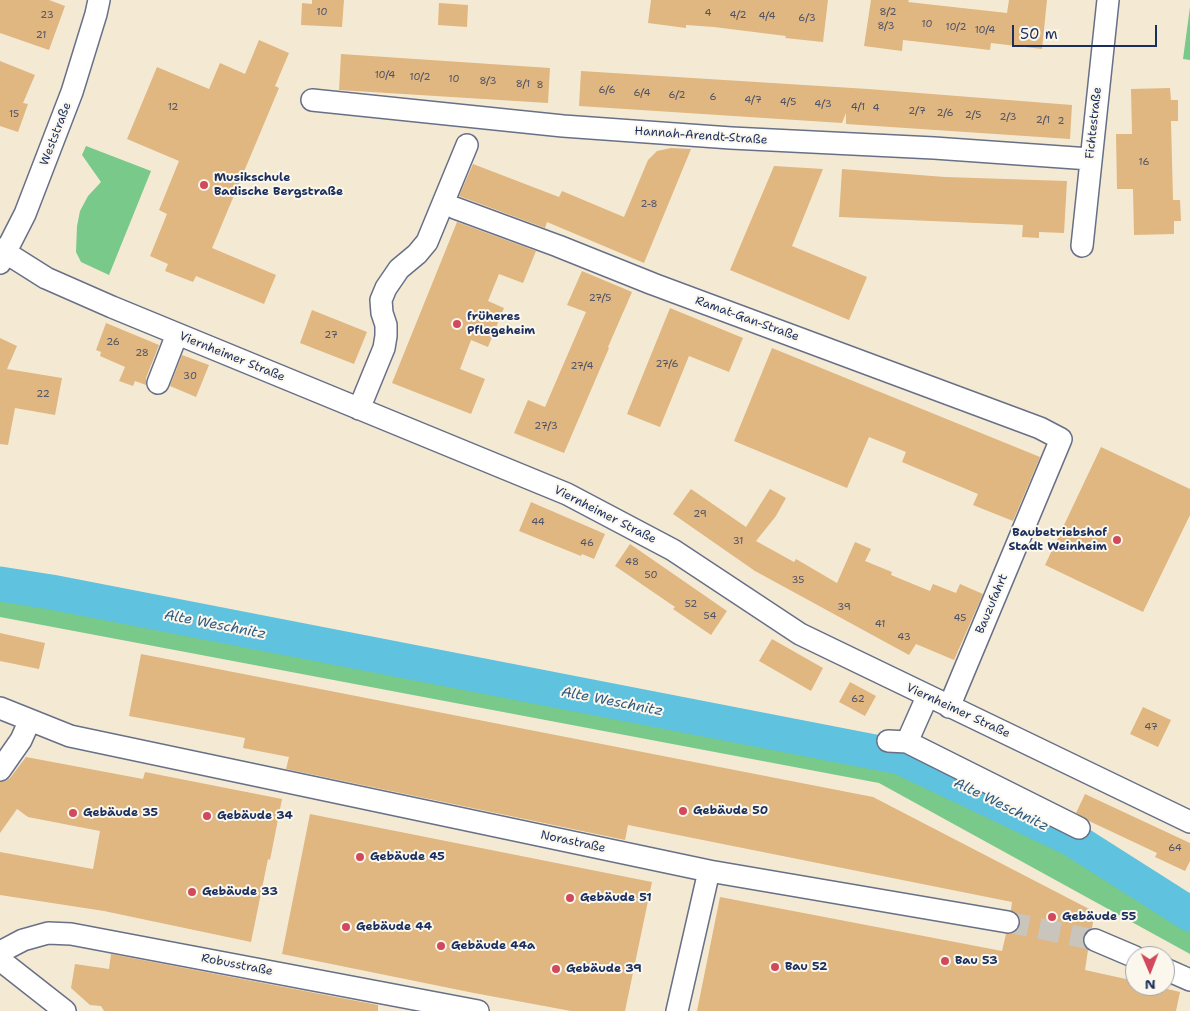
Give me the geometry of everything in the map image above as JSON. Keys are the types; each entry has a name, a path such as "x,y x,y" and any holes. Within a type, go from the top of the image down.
{"street":[{"name":"Weststraße","path":"2,255 25,214 72,92 96,14 98,0"},
{"name":"Fichtestraße","path":"1082,246 1108,0"},
{"name":"Hannah-Arendt-Straße","path":"312,100 563,126 1090,159"},
{"path":"359,409 385,342 386,325 382,313 381,300 386,288 399,268 417,254 427,242 467,145"},
{"name":"Ramat-Gan-Straße","path":"455,208 1040,428"},
{"name":"Viernheimer Straße","path":"2,255 46,278 177,334 568,494 673,550 800,634 927,697 1190,822"},
{"path":"158,383 177,334"},
{"name":"Bauzufahrt","path":"949,707 1061,439 1040,428"},
{"path":"927,697 898,741 1078,828"},
{"name":"Norastraße","path":"0,708 70,736 140,751 710,871 1008,922"},
{"path":"0,770 21,740 30,720"},
{"path":"677,1011 710,871"},
{"name":"Robusstraße","path":"0,952 23,940 48,933 71,934 478,1011"},
{"path":"1095,940 1125,953"},
{"path":"0,960 65,1011"},
{"path":"1175,973 1190,980"}],"green space":[{"path":"1190,7 1190,60 1183,59"},
{"path":"86,146 151,171 109,275 81,262 76,252 77,226 80,211 88,196 101,182 82,155"},
{"path":"0,567 246,620 422,650 894,749 1190,901 1190,954 879,783 0,617"}],"building":[{"path":"0,0 49,0 65,6 49,50 0,33"},
{"path":"312,0 344,0 342,27 301,25 302,3 312,4"},
{"path":"651,0 828,0 823,42 714,27 686,25 686,28 648,23"},
{"path":"871,0 909,0 908,2 1007,13 1009,0 1047,0 1042,49 991,43 990,50 903,40 902,51 864,46"},
{"path":"439,3 468,5 467,27 438,25"},
{"name":"Musikschule Badische Bergstraße","path":"259,40 289,53 275,86 279,88 212,248 276,275 264,304 196,276 193,282 165,271 168,264 150,256 167,214 159,210 179,161 127,139 157,67 209,89 220,63 245,74"},
{"path":"341,54 550,68 548,103 339,90"},
{"path":"0,61 35,75 23,103 28,104 18,132 0,126"},
{"path":"581,71 868,89 1072,105 1070,139 846,124 846,113 842,123 579,106"},
{"path":"1170,88 1171,100 1178,100 1178,121 1171,121 1173,200 1180,200 1181,221 1174,221 1174,234 1134,235 1133,189 1117,189 1116,134 1132,134 1131,89"},
{"path":"671,148 691,149 644,263 547,222 545,228 459,196 473,164 559,197 562,191 624,217 648,160 657,151"},
{"path":"774,166 823,169 792,246 867,277 849,320 730,270"},
{"path":"842,169 945,177 1067,181 1064,233 1039,232 1039,238 1022,237 1023,225 839,217"},
{"name":"früheres Pflegeheim","path":"457,222 536,251 523,283 499,274 488,301 504,308 488,347 471,340 460,369 485,379 471,414 392,383"},
{"path":"582,271 632,292 564,453 514,433 528,400 545,407 586,312 567,305"},
{"path":"670,308 743,338 729,372 689,356 660,427 627,414"},
{"path":"312,310 367,332 354,364 300,343"},
{"path":"106,323 159,345 146,378 146,385 135,381 133,386 119,381 125,367 100,356 101,352 96,350"},
{"path":"0,338 17,346 7,369 62,378 55,415 15,408 8,445 0,444"},
{"path":"772,348 1040,457 1013,521 973,505 978,494 902,462 906,452 869,437 847,488 734,441"},
{"path":"182,355 209,365 196,397 170,386"},
{"name":"Baubetriebshof Stadt Weinheim","path":"1101,447 1190,489 1190,515 1143,612 1045,565"},
{"path":"691,489 746,527 770,489 786,498 776,516 756,541 794,562 796,559 837,583 855,542 871,549 865,561 892,572 891,575 930,591 933,584 956,593 960,584 983,594 954,660 916,644 909,655 755,571 673,514"},
{"path":"531,502 605,534 594,559 582,554 581,556 519,531"},
{"path":"630,544 727,611 711,635 673,609 675,607 615,566"},
{"path":"0,633 45,643 39,669 0,661"},
{"path":"772,639 823,668 811,691 759,661"},
{"path":"141,654 873,797 1095,912 1092,928 1087,930 1083,936 1083,942 1088,950 1085,970 1125,979 1125,996 1175,996 1175,991 1180,992 1176,1011 697,1011 720,897 1002,951 1006,934 1012,934 1017,930 1020,925 1020,918 1011,910 1012,902 628,825 625,840 286,769 289,757 243,748 245,738 129,716"},
{"path":"850,682 876,696 865,716 839,702"},
{"path":"1143,707 1171,720 1158,747 1130,734"},
{"path":"26,757 143,779 145,772 282,799 251,942 104,911 0,895 0,852 93,869 100,831 28,817 17,809 0,833 0,782 10,778"},
{"path":"1085,794 1190,843 1190,861 1185,871 1155,857 1157,853 1076,813"},
{"path":"310,814 652,882 625,1011 571,1011 282,954"},
{"path":"111,954 378,1005 378,1011 104,1011 101,1006 90,1005 71,988 75,964 109,969"}],"waterway":[{"name":"Alte Weschnitz","path":"0,584 51,592 900,757 1072,839 1190,914"}],"tunnel":[{"path":"1008,922 1095,940"}],"place":[{"name":"Musikschule Badische Bergstraße","path":"204,185"},
{"name":"früheres Pflegeheim","path":"457,324"},
{"name":"Baubetriebshof Stadt Weinheim","path":"1117,540"},
{"name":"Gebäude 50","path":"683,811"},
{"name":"Gebäude 35","path":"73,813"},
{"name":"Gebäude 34","path":"207,816"},
{"name":"Gebäude 45","path":"360,857"},
{"name":"Gebäude 33","path":"192,892"},
{"name":"Gebäude 51","path":"570,898"},
{"name":"Gebäude 55","path":"1052,917"},
{"name":"Gebäude 44","path":"346,927"},
{"name":"Gebäude 44a","path":"441,946"},
{"name":"Bau 53","path":"945,961"},
{"name":"Bau 52","path":"775,967"},
{"name":"Gebäude 39","path":"556,969"}]}
